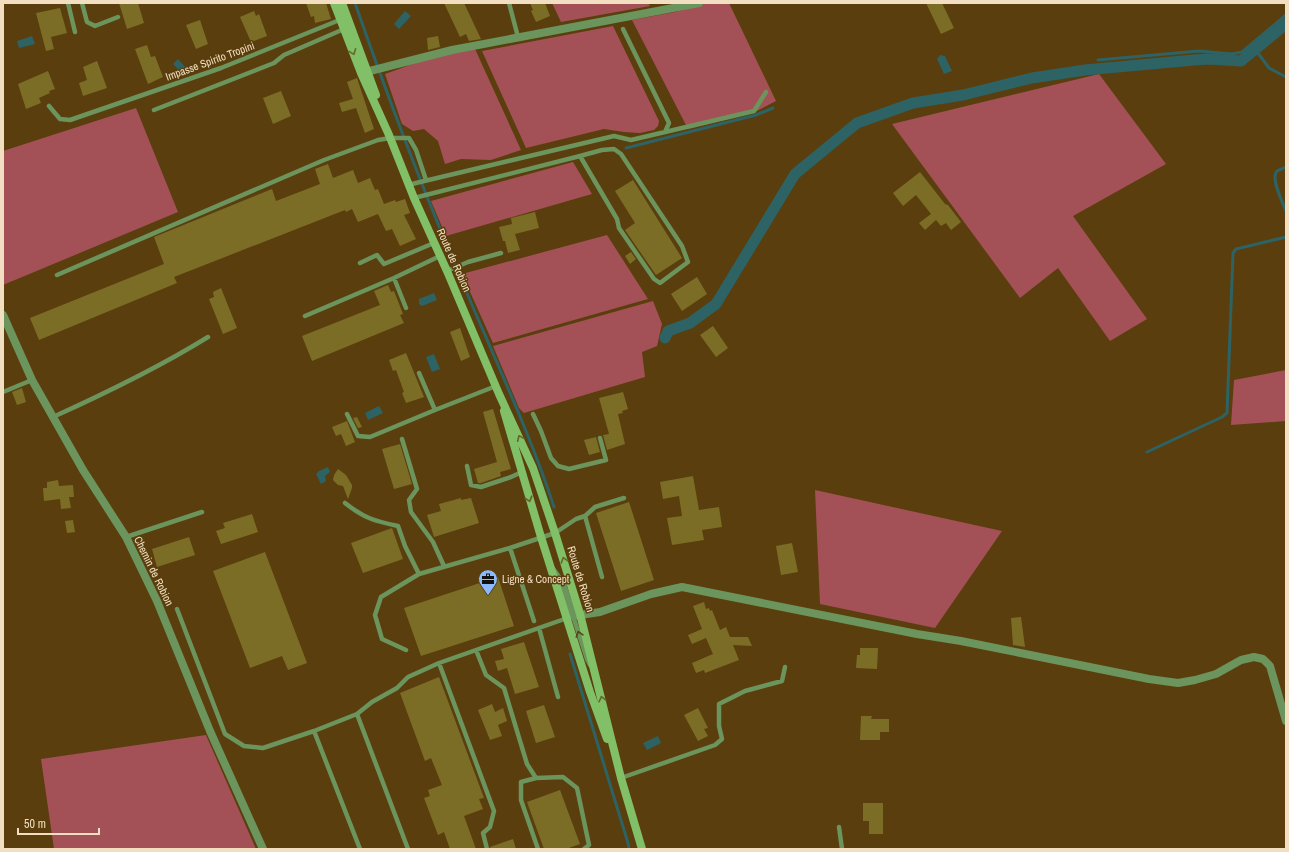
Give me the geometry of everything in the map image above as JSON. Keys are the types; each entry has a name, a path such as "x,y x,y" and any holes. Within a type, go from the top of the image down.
{"main road":[{"name":"Route de Robion","path":"334,3 344,18 414,198 447,271 497,390 533,468 555,533 590,692 621,778"},
{"name":"Route de Robion","path":"342,3 344,29 365,72"},
{"name":"Route de Robion","path":"497,390 551,568 573,616 596,677 621,778 642,849"}],"street":[{"path":"365,72 452,50 662,6 699,3"},
{"name":"Chemin de Robion","path":"3,314 32,380 83,470 126,538 157,601 210,731 263,849"},
{"path":"573,616 600,612 651,594 682,587 1149,679 1178,683 1216,674 1242,660 1254,657 1263,659 1270,666 1286,721"}],"lane":[{"path":"68,3 75,32"},
{"path":"82,3 87,22 95,26 118,17"},
{"path":"509,3 518,37"},
{"name":"Impasse Spirito Tropini","path":"49,106 60,119 70,120 77,118 221,68 344,18"},
{"path":"154,110 274,63 284,55 344,29"},
{"path":"623,29 669,122 665,132"},
{"path":"409,185 614,136 631,140 754,110 766,92"},
{"path":"57,275 324,160 378,140 390,137 409,138 416,150 426,180"},
{"path":"414,198 602,150 614,149 621,154 682,246 688,262 660,284 654,278 620,228 617,219 580,156"},
{"path":"360,263 377,255 384,264 434,244"},
{"path":"447,271 468,262 501,252"},
{"path":"305,316 394,278 440,256"},
{"path":"394,278 406,308"},
{"path":"53,417 105,393 180,354 208,337"},
{"path":"419,373 435,410"},
{"path":"3,392 32,380"},
{"path":"347,414 358,436 370,437 435,410 497,390"},
{"path":"533,414 551,458 558,466 569,469 606,460 600,438"},
{"path":"402,439 417,489 409,500 411,512 433,542 444,566"},
{"path":"467,466 471,485 481,487 522,472"},
{"path":"406,650 382,639 375,615 381,597 419,574 510,548 555,533 576,519 585,516 595,507 624,498"},
{"path":"345,503 359,514 375,521 398,526 405,546 419,574"},
{"path":"126,538 202,512"},
{"path":"585,516 602,577"},
{"path":"510,548 534,621"},
{"path":"177,609 225,734 244,746 263,748 314,731 357,714 372,702 397,688 408,677 439,663 573,616"},
{"path":"538,628 558,697"},
{"path":"476,650 486,675 504,688 527,764 536,778"},
{"path":"439,663 494,811 490,827 483,833 488,849"},
{"path":"621,778 715,745 722,739 719,726 719,704 745,691 782,681 785,666"},
{"path":"357,714 408,849"},
{"path":"314,731 360,849"},
{"path":"538,849 521,800 521,782 536,778 563,777 577,788 589,845 584,849"},
{"path":"838,827 842,849"}],"shaded area":[{"path":"552,3 648,3 650,6 561,22"},
{"path":"708,3 729,3 776,101 753,113 688,129 632,20 675,12"},
{"path":"613,26 659,121 658,126 654,130 640,133 604,129 526,148 482,51"},
{"path":"475,49 521,150 491,160 461,159 445,164 438,141 424,129 413,131 402,124 385,74 432,57"},
{"path":"1099,74 1166,164 1073,216 1147,319 1110,341 1058,268 1020,298 892,124"},
{"path":"136,108 178,212 3,285 3,151"},
{"path":"573,162 592,194 446,236 431,201"},
{"path":"607,235 648,299 493,343 462,274"},
{"path":"653,301 662,324 657,346 642,352 645,377 524,413 519,408 493,346"},
{"path":"1286,370 1286,421 1231,425 1234,380"},
{"path":"815,490 1002,531 935,628 820,604"},
{"path":"206,735 256,849 54,849 41,759"}],"water":[{"path":"405,11 411,16 399,29 394,24"},
{"path":"32,36 35,44 19,48 17,41"},
{"path":"940,55 945,56 952,71 944,74 937,59"},
{"path":"178,59 186,68 182,73 173,64"},
{"path":"434,293 437,300 422,306 419,304 419,299"},
{"path":"434,354 440,369 432,372 426,357"},
{"path":"379,406 383,413 368,420 365,413"},
{"path":"328,467 330,472 325,476 326,481 321,484 316,474"},
{"path":"658,736 661,743 647,750 643,743"}],"building":[{"path":"119,3 138,3 144,23 127,29"},
{"path":"306,3 326,3 331,19 315,23 314,16 311,17"},
{"path":"444,3 464,3 481,39 469,41 466,34 460,37"},
{"path":"530,3 545,3 550,16 536,22 531,11 533,10"},
{"path":"926,3 942,3 954,28 941,34"},
{"path":"60,8 67,33 51,37 54,49 46,51 36,13"},
{"path":"254,11 256,16 259,14 267,36 251,42 240,17"},
{"path":"200,20 208,44 196,49 186,25"},
{"path":"438,36 440,47 428,50 427,38"},
{"path":"147,45 151,57 155,56 163,77 148,84 135,49"},
{"path":"97,61 107,88 83,96 79,83 87,80 83,67"},
{"path":"48,71 55,89 39,98 41,103 26,109 18,84"},
{"path":"357,78 374,129 365,133 356,108 342,112 339,103 353,99 347,82"},
{"path":"281,91 291,116 273,124 263,98"},
{"path":"328,164 333,178 353,170 358,183 370,178 375,190 378,189 384,204 395,200 396,202 405,199 410,213 404,215 416,239 400,246 392,229 386,231 378,214 358,222 352,209 346,212 345,210 174,277 177,283 39,340 30,318 164,264 154,237 272,189 276,201 320,184 315,169"},
{"path":"920,172 961,222 951,230 946,223 941,226 936,220 925,230 919,223 931,214 916,195 903,206 893,193"},
{"path":"633,180 682,258 656,275 625,230 635,223 615,191"},
{"path":"535,212 539,228 515,234 520,250 508,253 499,227 512,224 511,218"},
{"path":"631,252 636,259 630,264 625,256"},
{"path":"697,277 707,294 682,311 671,294"},
{"path":"388,285 391,292 394,291 403,314 400,315 404,323 312,361 302,336 380,305 374,291"},
{"path":"221,288 237,328 223,334 209,299 214,297 213,292"},
{"path":"713,326 728,348 716,357 700,335"},
{"path":"460,328 470,357 461,361 450,332"},
{"path":"406,353 424,397 406,403 402,393 404,392 396,370 393,371 389,360"},
{"path":"22,388 26,402 17,405 12,392"},
{"path":"623,392 628,409 622,411 623,413 618,414 625,444 607,450 603,435 609,434 599,398"},
{"path":"493,409 511,469 500,472 501,476 478,483 474,469 497,462 483,412"},
{"path":"357,417 362,427 358,428 353,418"},
{"path":"347,421 355,442 346,446 341,434 336,436 332,427"},
{"path":"596,437 600,452 589,455 584,440"},
{"path":"400,444 412,484 394,489 382,449"},
{"path":"338,469 346,475 352,485 348,499 343,486 338,485 333,480"},
{"path":"693,476 699,510 719,507 722,527 702,530 704,540 672,545 667,518 682,516 679,496 663,499 660,482"},
{"path":"58,480 59,486 73,485 74,497 69,497 71,508 61,509 60,499 44,501 43,488 47,488 47,482"},
{"path":"461,498 461,500 471,498 479,523 434,537 427,515 441,511 439,504"},
{"path":"629,502 654,580 621,591 596,513"},
{"path":"252,514 258,532 221,544 216,531 225,528 223,523"},
{"path":"73,520 75,532 67,533 65,521"},
{"path":"392,528 403,559 363,573 351,543"},
{"path":"189,537 195,555 157,567 152,549"},
{"path":"792,543 798,572 781,575 776,546"},
{"path":"265,552 307,663 288,670 282,656 250,668 213,571"},
{"path":"498,577 514,626 421,656 404,608"},
{"path":"704,602 706,609 709,608 710,611 712,610 720,630 726,627 730,637 748,637 752,646 733,645 739,660 705,673 704,670 696,673 692,663 713,654 706,638 692,644 688,635 702,629 693,606"},
{"path":"1021,617 1025,647 1013,645 1011,618"},
{"path":"524,642 539,687 515,694 507,668 498,671 495,661 504,659 501,649"},
{"path":"860,648 878,648 877,669 856,668 857,655 860,655"},
{"path":"439,677 484,798 479,799 483,809 464,816 476,849 450,849 444,832 438,835 424,798 430,796 428,790 442,785 431,758 425,761 400,693"},
{"path":"492,704 495,712 503,708 507,721 498,725 502,736 490,740 478,710"},
{"path":"544,705 555,737 536,743 526,711"},
{"path":"698,708 708,728 704,729 708,736 698,741 684,715"},
{"path":"861,716 872,716 871,719 889,719 889,732 880,732 880,740 860,740"},
{"path":"560,790 580,844 566,849 544,849 527,802"},
{"path":"863,803 883,803 883,834 869,834 869,821 863,821"},
{"path":"513,839 516,849 491,849 490,847"}],"waterway":[{"path":"355,3 418,173 445,241 533,448 554,507"},
{"path":"1098,60 1199,51 1232,54 1242,52 1286,15"},
{"path":"665,338 668,331 690,323 716,304 795,174 857,123 913,103 963,95 1032,78 1085,70 1194,60 1209,59 1241,61 1286,24"},
{"path":"1255,49 1269,68 1286,77"},
{"path":"626,148 756,115 773,108"},
{"path":"1286,167 1277,171 1275,174 1276,185 1286,211"},
{"path":"1147,452 1222,417 1227,413 1233,253 1236,249 1286,237"},
{"path":"570,654 629,849"}],"place":[{"name":"Ligne & Concept","path":"488,596"}]}
